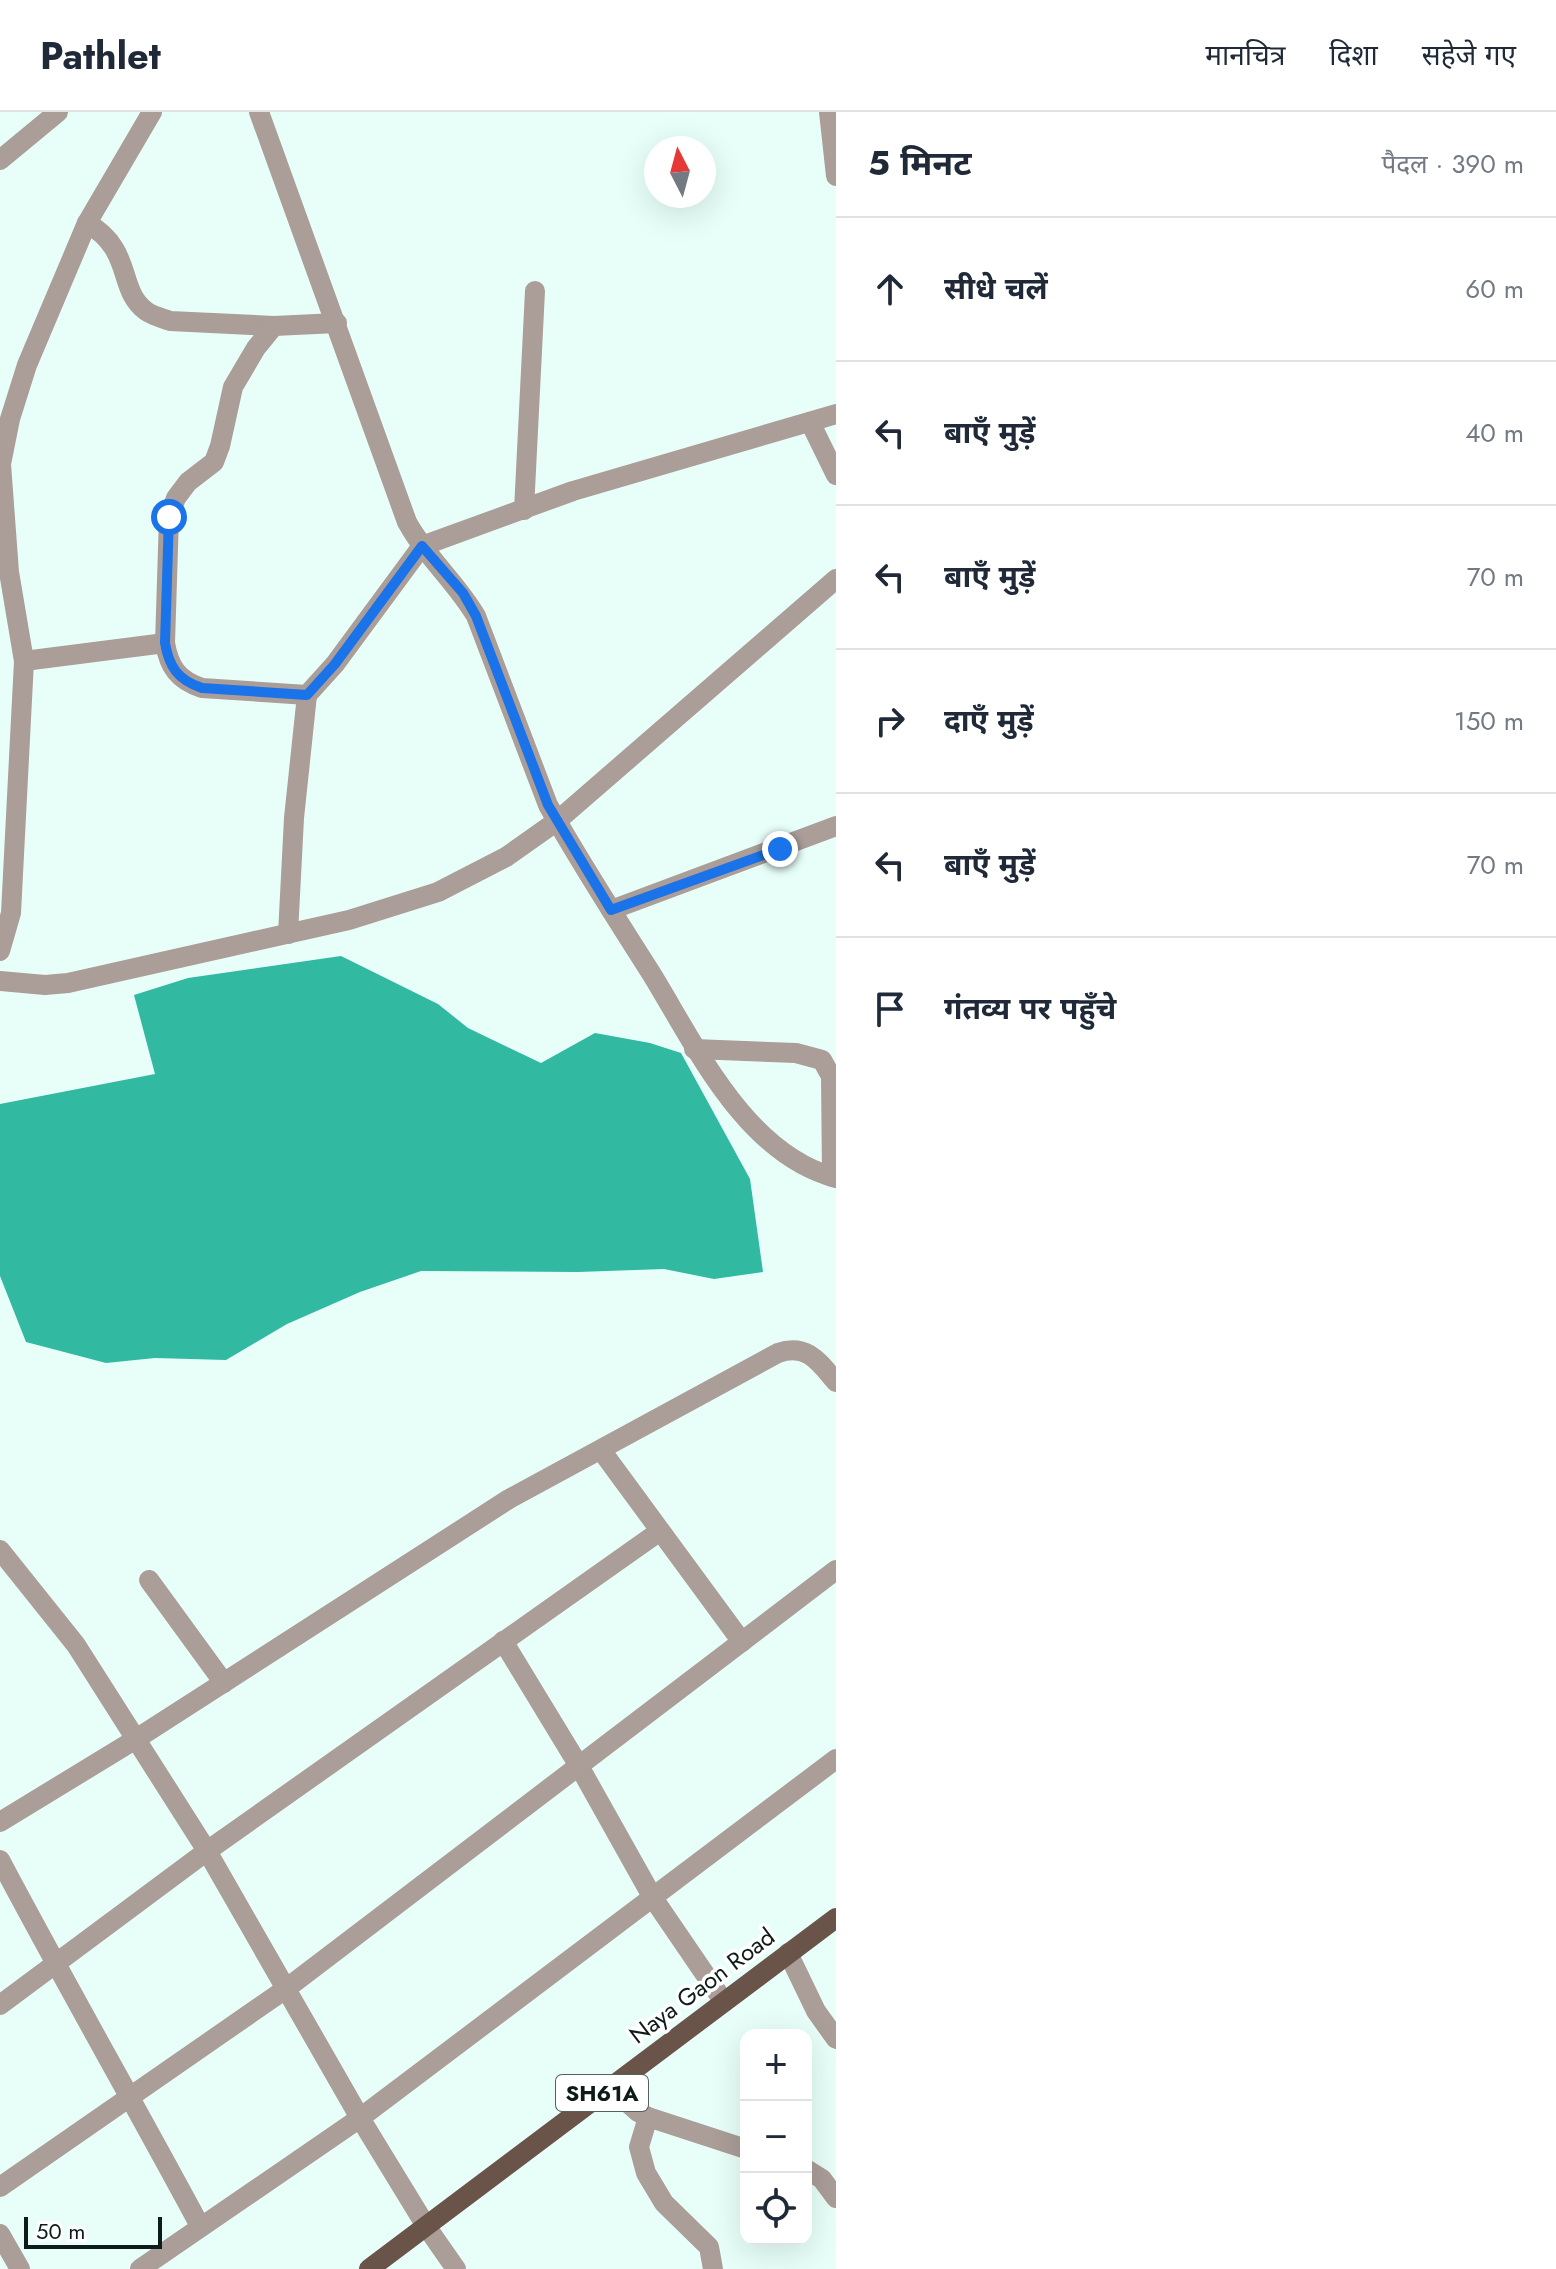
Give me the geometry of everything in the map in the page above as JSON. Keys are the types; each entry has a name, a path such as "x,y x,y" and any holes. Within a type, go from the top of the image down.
{"main road":[{"name":"Naya Gaon Road","path":"369,2269 836,1918"}],"street":[{"path":"0,160 58,112"},
{"path":"0,951 11,913 24,661 4,572 0,464 27,365 87,223 152,112"},
{"path":"259,112 407,522 422,546 463,593 476,616 548,805 694,1049 721,1087 765,1136 804,1165 834,1177 831,1076 822,1060 796,1053 694,1049"},
{"path":"829,112 836,176"},
{"path":"87,223 103,232 115,246 129,284 145,310 170,321 274,326 337,323"},
{"path":"524,510 535,291"},
{"path":"274,326 256,348 233,387 214,462 188,482 176,498 169,517 165,643 168,661 186,683 202,688 307,695"},
{"path":"288,934 295,802 307,695 335,664 422,546 573,491 836,414"},
{"path":"810,422 836,475"},
{"path":"0,981 45,985 68,983 349,920 438,892 506,857 557,821 836,579"},
{"path":"24,661 165,643"},
{"path":"611,910 836,826"},
{"path":"0,1822 136,1739 509,1499 787,1350 807,1352 836,1382"},
{"path":"601,1450 742,1642"},
{"path":"0,2005 207,1851 660,1531"},
{"path":"0,1550 76,1645 136,1739 207,1851 360,2118 456,2269"},
{"path":"0,2187 287,1988 836,1570"},
{"path":"149,1580 224,1683"},
{"path":"503,1641 579,1766 653,1898 724,2002"},
{"path":"140,2269 360,2118 836,1759"},
{"path":"0,1860 200,2226"},
{"path":"788,1953 816,2011 836,2039"},
{"path":"610,2087 648,2117 740,2147"},
{"path":"648,2117 639,2147 646,2173 664,2203 709,2247 713,2269"},
{"path":"812,2173 822,2179 836,2198"},
{"path":"0,2234 20,2269"}],"shaded area":[{"path":"341,956 438,1004 468,1028 541,1063 595,1033 650,1043 681,1053 750,1179 763,1272 714,1279 664,1269 421,1271 360,1292 287,1324 226,1360 155,1358 106,1363 26,1342 0,1276 0,1104 155,1074 134,995 188,978"}],"route":[{"path":"169,517 165,643 168,661 186,683 202,688 307,695 335,664 422,546 463,593 476,616 548,805 611,910 780,849"}]}
